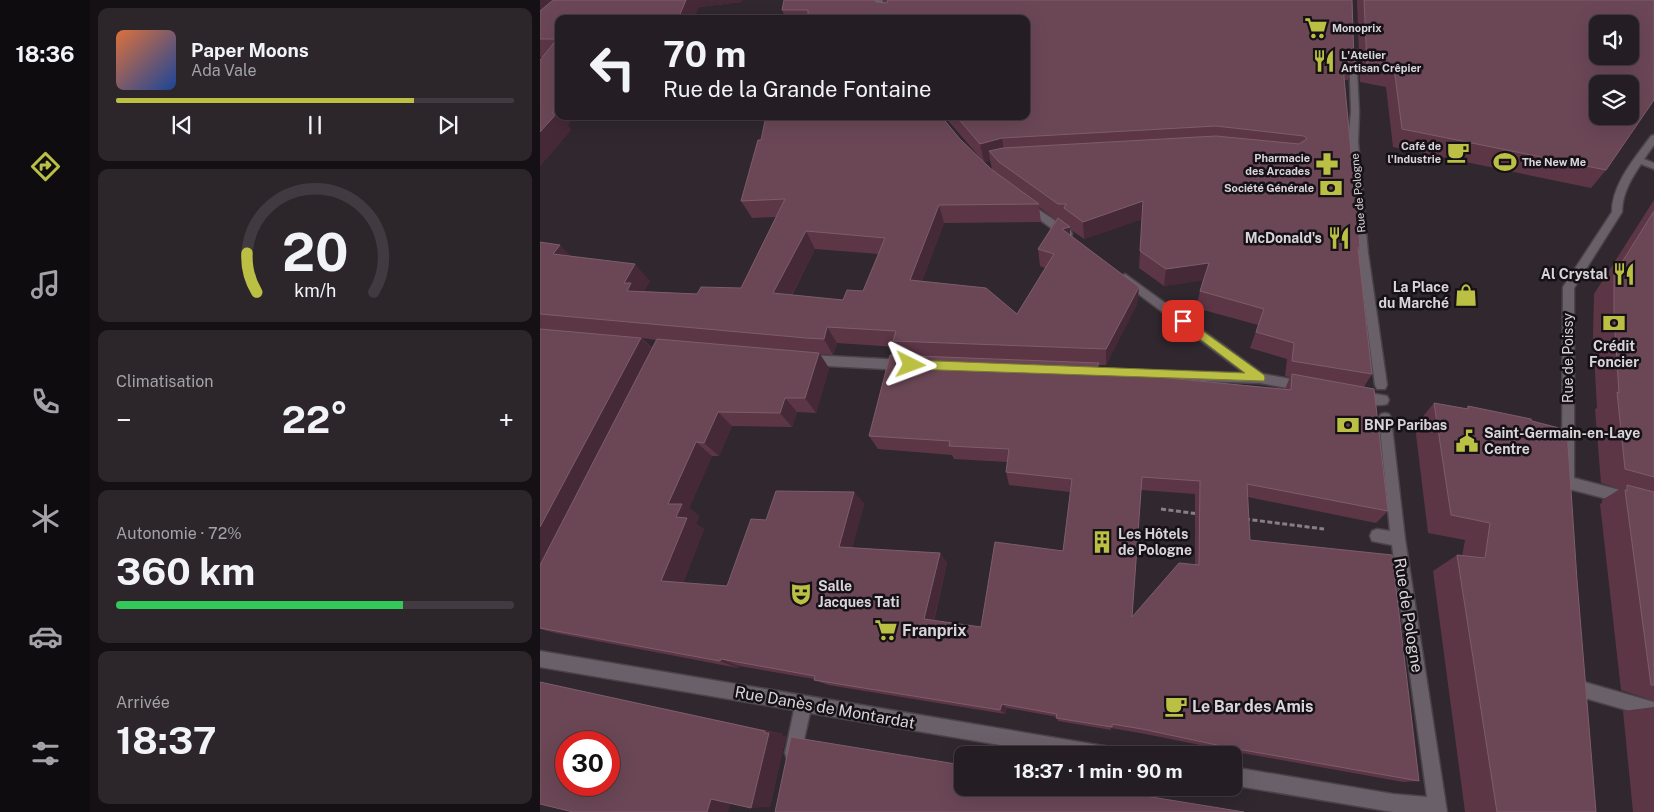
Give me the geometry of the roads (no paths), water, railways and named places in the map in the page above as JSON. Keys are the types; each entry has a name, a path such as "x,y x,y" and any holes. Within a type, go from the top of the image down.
{"street":[{"path":"878,0 885,15"},
{"name":"Rue de Pologne","path":"1351,36 1355,112 1354,152 1363,253 1381,385"},
{"name":"Rue de Poissy","path":"1654,138 1639,160 1617,200 1617,212 1568,287 1569,488 1654,505"},
{"path":"1639,160 1654,166"},
{"path":"1022,200 1077,242"},
{"path":"1117,272 1260,378"},
{"path":"796,359 914,365"},
{"path":"1100,373 1260,378 1317,388"},
{"path":"1345,394 1383,400"},
{"name":"Rue de Pologne","path":"1385,418 1398,539 1438,810"},
{"path":"1377,536 1398,539"},
{"name":"Rue Danès de Montardat","path":"540,659 1057,746"},
{"path":"1585,708 1583,685 1654,710"},
{"path":"790,767 804,703"},
{"path":"1242,778 1438,810"}],"place":[{"name":"Monoprix","path":"1316,28"},
{"name":"L'Atelier Artisan Crêpier","path":"1324,61"},
{"name":"Café de l'Industrie","path":"1458,152"},
{"name":"The New Me","path":"1505,162"},
{"name":"Pharmacie des Arcades","path":"1327,164"},
{"name":"Société Générale","path":"1331,188"},
{"name":"McDonald's","path":"1339,238"},
{"name":"Al Crystal","path":"1624,274"},
{"name":"La Place du Marché","path":"1466,295"},
{"name":"Crédit Foncier","path":"1614,323"},
{"name":"BNP Paribas","path":"1348,425"},
{"name":"Saint-Germain-en-Laye Centre","path":"1467,441"},
{"name":"Les Hôtels de Pologne","path":"1102,542"},
{"name":"Salle Jacques Tati","path":"801,594"},
{"name":"Franprix","path":"886,630"},
{"name":"Le Bar des Amis","path":"1176,706"}]}
